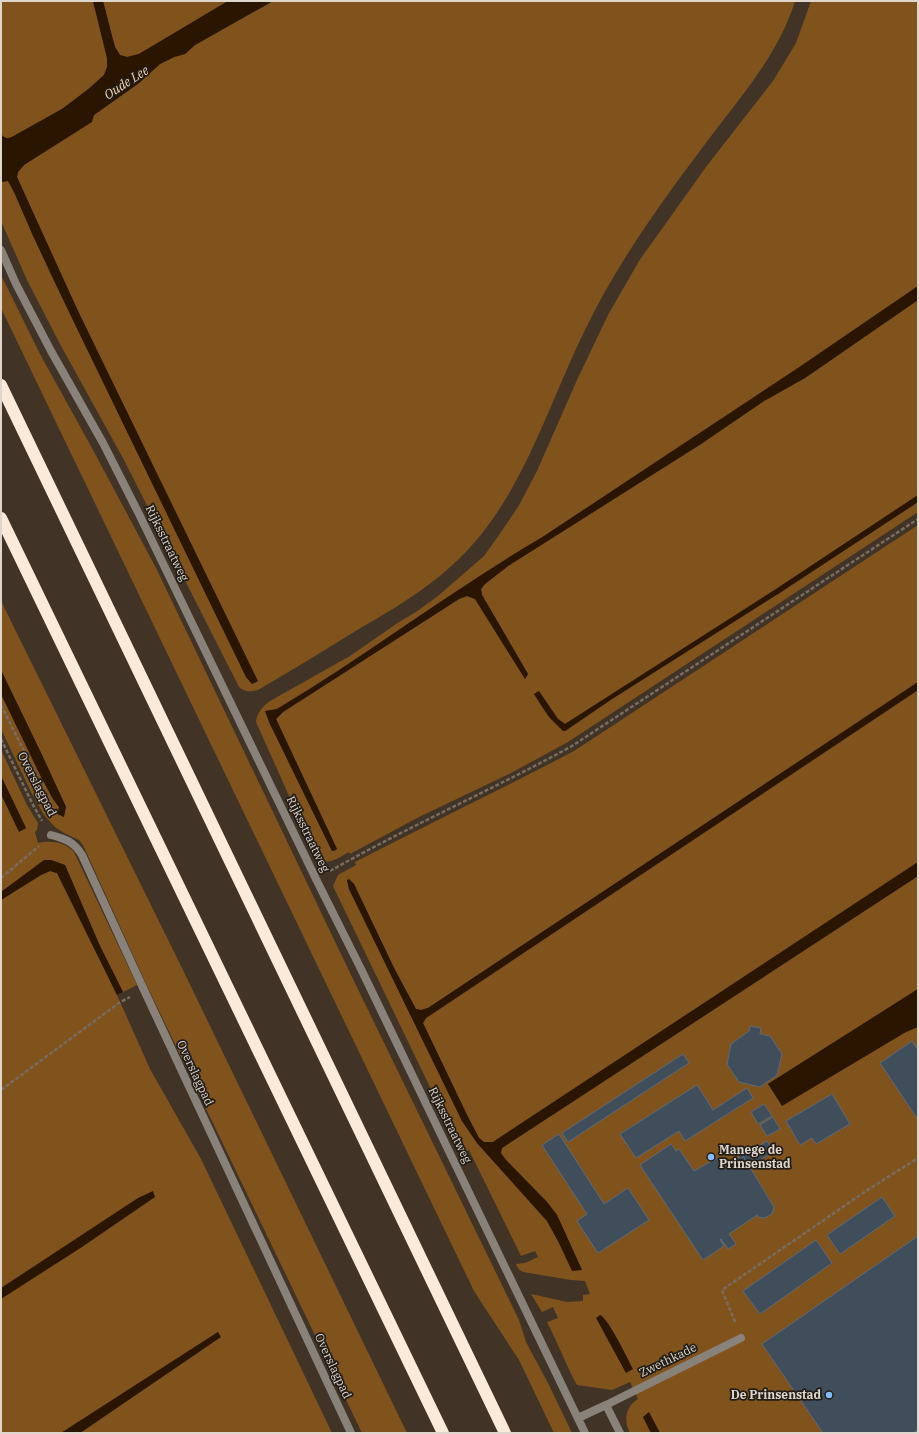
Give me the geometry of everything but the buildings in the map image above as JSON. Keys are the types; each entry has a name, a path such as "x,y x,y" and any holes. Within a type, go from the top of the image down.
{"highway":[{"path":"1,385 505,1433"},
{"path":"1,518 443,1433"}],"street":[{"name":"Rijksstraatweg","path":"1,250 16,284 50,351 103,443 139,514 585,1433"},
{"name":"Overslagpad","path":"51,835 75,844 82,855 351,1433"},
{"name":"Zwethkade","path":"578,1418 741,1338"},
{"path":"606,1405 620,1433"}],"path":[{"path":"316,880 422,822 514,778 572,746 918,519"},
{"path":"1,705 54,811 51,835 1,878"},
{"name":"Overslagpad","path":"1,739 32,803 51,835"},
{"path":"1,1090 119,1003 144,990"},
{"path":"741,1338 722,1290 869,1189 918,1158"}],"shaded area":[{"path":"1,1 93,1 107,58 107,67 104,75 80,96 62,109 8,139 3,137 1,134"},
{"path":"103,1 228,1 139,54 127,57 120,55 115,47"},
{"path":"273,1 795,1 782,34 764,65 665,198 614,275 572,357 536,441 522,469 492,520 473,544 447,570 417,593 258,690 246,691 239,687 124,460 60,344 27,280 1,221 1,182 8,181 14,192 52,277 246,677 252,684 257,682 55,264 17,177 18,172 24,165 139,83 160,64 174,57 185,54 195,45"},
{"path":"811,1 918,1 918,286 798,368 541,538 474,579 343,667 277,709 272,710 269,722 332,851 335,851 337,849 276,719 283,712 459,599 467,596 475,599 525,679 528,674 482,595 481,589 485,584 508,566 701,444 764,401 805,378 918,300 918,495 773,591 565,724 558,719 539,692 534,694 548,714 565,731 612,699 778,594 918,502 918,512 568,742 511,773 419,817 350,854 349,852 332,861 322,860 303,827 256,722 259,713 270,701 350,656 416,612 438,596 484,556 518,507 537,471 577,380 608,315 639,261 706,167 773,81 796,43"},
{"path":"1,275 40,354 156,568 352,977 519,1320 526,1342 572,1433 554,1433 519,1360 474,1291 1,308"},
{"path":"918,525 918,682 428,1008 421,1010 416,1009 395,970 354,884 347,880 349,889 462,1121 477,1143 547,1221 558,1241 582,1270 557,1215 547,1202 500,1153 502,1148 918,876 918,989 768,1084 918,1027 918,1433 660,1433 649,1413 643,1417 651,1433 630,1433 626,1418 628,1409 638,1399 630,1382 612,1390 577,1385 547,1322 558,1318 553,1307 542,1312 531,1294 567,1302 583,1301 583,1295 590,1294 585,1281 523,1272 518,1268 516,1264 525,1263 538,1257 535,1251 521,1256 469,1150 463,1153 455,1139 333,886 338,875 356,865 355,862 574,751"},
{"path":"1,601 181,966 407,1433 362,1433 148,988 83,845 79,840 55,827 44,815 31,792 1,729 1,694 53,799 59,807 66,807 1,670"},
{"path":"918,690 918,862 493,1142 484,1142 479,1138 423,1023 426,1018"},
{"path":"1,750 27,805 38,823 37,830 35,832 38,843 48,842 62,844 74,852 137,985 123,992 100,946 65,865 51,860 44,861 1,892 1,794 19,831 26,828 1,776"},
{"path":"50,871 57,873 117,995 150,1069 201,1159 332,1433 80,1433 220,1337 218,1332 61,1433 1,1433 1,900"}],"water":[{"name":"Oude Lee","path":"93,1 103,1 115,47 120,55 127,57 139,54 228,1 273,1 195,45 185,54 174,57 160,64 139,83 94,115 92,122 24,165 18,172 17,177 79,313 258,681 252,684 246,677 72,318 14,192 8,181 1,182 1,134 6,138 12,137 62,109 104,75 107,67 107,58"},
{"path":"918,286 918,300 805,378 764,401 701,444 508,566 485,584 481,589 482,595 528,674 525,679 475,599 467,596 459,599 283,712 276,719 337,849 332,851 265,711 277,709 344,667 474,579 541,538 798,368"},
{"path":"918,495 918,502 778,594 612,699 565,731 563,731 549,717 534,694 539,691 558,719 565,724 773,591"},
{"path":"1,670 66,807 64,817 57,814 59,807 41,777 1,694"},
{"path":"918,682 918,690 426,1018 423,1023 479,1138 484,1142 493,1142 918,862 918,876 502,1148 501,1153 506,1160 547,1202 557,1215 582,1270 572,1271 547,1221 477,1143 462,1121 349,889 347,880 349,879 354,884 395,970 416,1009 421,1010 428,1008"},
{"path":"1,776 26,828 19,832 1,794"},
{"path":"44,860 51,860 65,865 100,946 123,992 117,995 57,873 50,871 41,875 1,900 1,892"},
{"path":"918,989 918,1027 906,1032 782,1106 768,1084"},
{"path":"153,1191 155,1197 82,1247 1,1299 1,1288 138,1198"},
{"path":"600,1315 604,1318 613,1331 633,1369 626,1373 596,1318"},
{"path":"218,1332 221,1337 80,1433 61,1433"},
{"path":"649,1412 660,1433 651,1433 643,1417"}],"place":[{"name":"Manege de Prinsenstad","path":"711,1157"},
{"name":"De Prinsenstad","path":"829,1395"}]}
